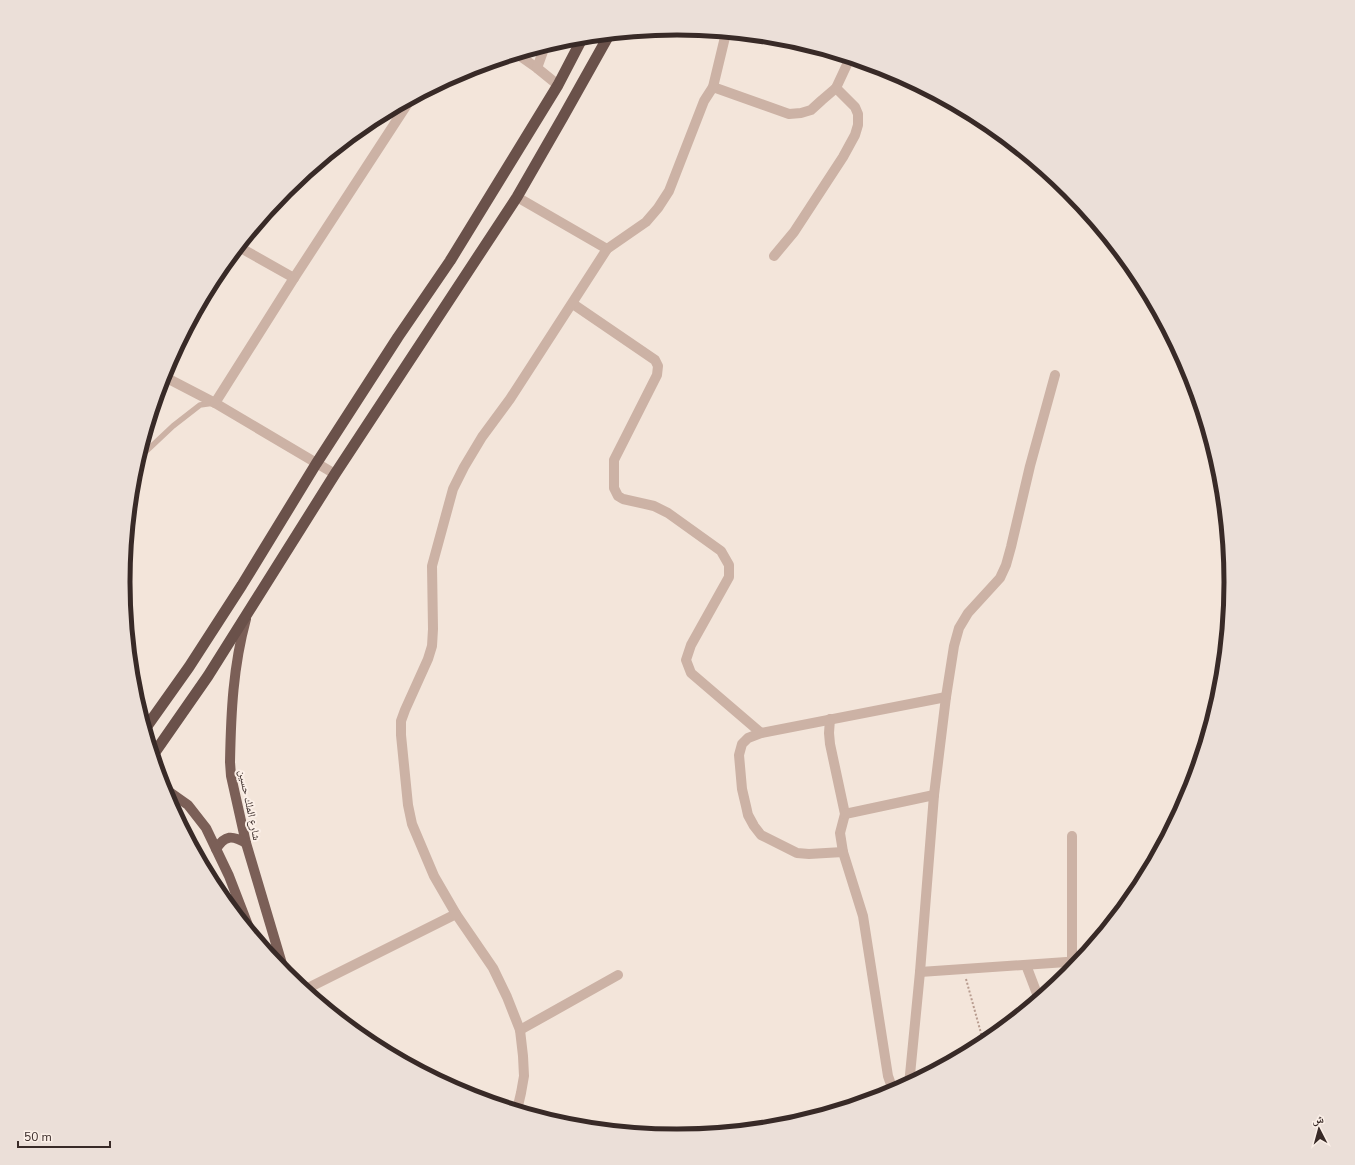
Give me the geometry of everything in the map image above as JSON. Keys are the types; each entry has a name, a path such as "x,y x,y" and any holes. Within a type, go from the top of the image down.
{"highway":[{"path":"157,750 208,676 335,474 516,197 564,117 606,40"},
{"path":"149,724 189,667 242,585 316,464 398,337 450,261 558,85 580,44"}],"main road":[{"name":"شارع الملك حسين","path":"248,613 241,639 233,682 230,762 231,776 246,843 281,960"},
{"path":"173,794 188,805 206,828 229,876 246,919"},
{"path":"216,849 222,841 230,837 246,843"}],"street":[{"path":"517,1106 524,1076 520,1030 507,997 493,968 456,914 434,876 412,824 408,805 401,721 428,659 432,646 432,566 453,489 482,437 510,400 608,249 646,222 658,208 669,191 704,101 713,87 725,37"},
{"path":"537,68 543,52"},
{"path":"523,58 558,85"},
{"path":"713,87 789,114 801,113 811,110 836,88 848,62"},
{"path":"774,256 794,232 843,157 855,135 858,125 858,114 854,107 836,88"},
{"path":"215,403 405,107"},
{"path":"516,197 608,249"},
{"path":"243,249 294,278"},
{"path":"573,304 655,360 658,366 657,375 651,388 614,460 614,488 618,496 623,499 654,506 668,513 721,551 729,565 729,577 690,645 686,660 691,673 761,733"},
{"path":"909,1079 920,972 934,796 954,646 959,628 968,613 1000,578 1006,565 1030,466 1055,375"},
{"path":"170,379 215,403 335,474"},
{"path":"843,852 809,854 797,852 761,835 748,815 742,789 739,755 742,744 748,738 761,733 946,697"},
{"path":"830,719 830,744 845,814 840,833 843,852 863,916 888,1076 892,1086"},
{"path":"845,814 934,796"},
{"path":"1072,836 1076,958"},
{"path":"309,987 456,914"},
{"path":"920,972 1073,961"},
{"path":"1026,965 1037,995"},
{"path":"520,1030 618,976"}],"lane":[{"path":"147,451 173,426 200,405 215,403"}],"path":[{"path":"964,970 982,1038"}]}
